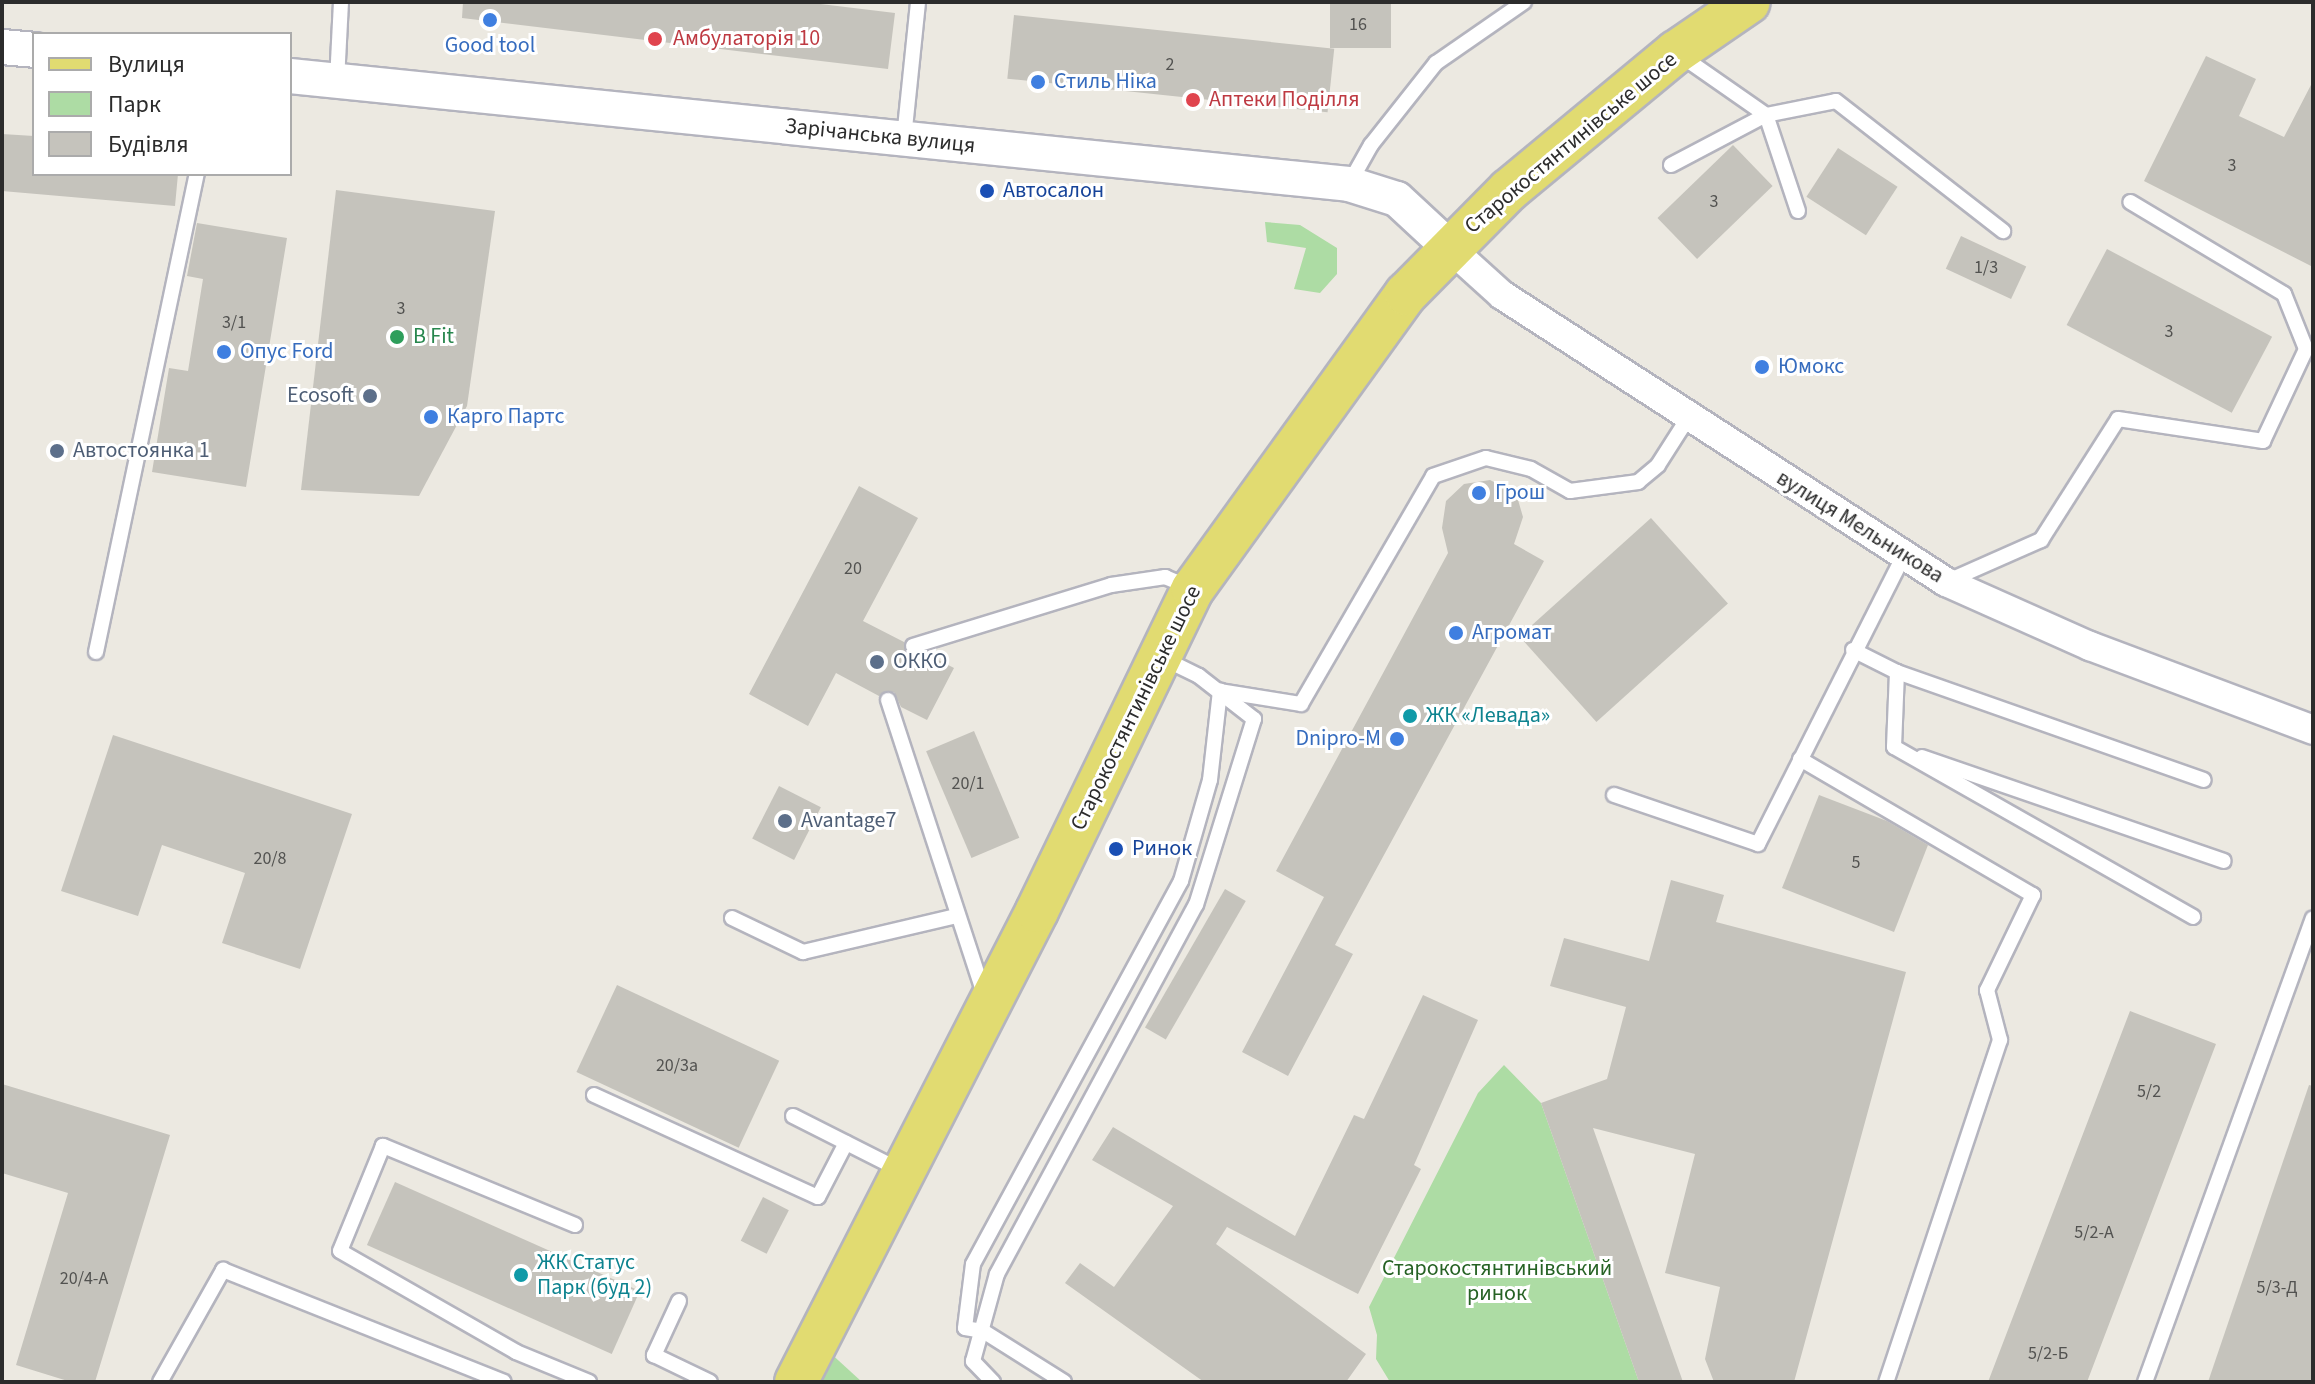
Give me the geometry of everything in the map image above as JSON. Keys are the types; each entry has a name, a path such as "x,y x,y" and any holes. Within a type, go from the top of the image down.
{"main road":[{"name":"Старокостянтинівське шосе","path":"796,1382 1193,589 1406,294 1509,190 1676,52 1749,2"}],"street":[{"path":"2,47 32,50"},
{"name":"Зарічанська вулиця","path":"292,76 1349,184 1397,199 1450,248"},
{"name":"вулиця Мельникова","path":"1450,248 1502,295 1946,582 2090,646 2313,730"}],"lane":[{"path":"337,81 341,2"},
{"path":"904,139 918,2"},
{"path":"1349,184 1371,145 1436,63 1524,2"},
{"path":"1676,52 1766,115 1798,211"},
{"path":"1671,165 1766,115 1836,101 2003,231"},
{"path":"96,652 197,176"},
{"path":"1946,582 2041,540 2118,419 2263,441 2306,349 2284,294 2130,202"},
{"path":"1220,691 1301,704 1433,476 1486,458 1531,469 1570,491 1638,482 1658,465 1688,418"},
{"path":"1614,795 1758,844 1853,650 1903,557"},
{"path":"913,646 1111,585 1165,577 1193,589"},
{"path":"1853,650 1897,672 2204,780"},
{"path":"993,1382 973,1361 997,1274 1196,905 1254,719 1220,691 1160,658"},
{"path":"1894,747 1897,672"},
{"path":"1064,1382 983,1331 965,1328 973,1264 1181,881 1210,780 1220,691"},
{"path":"888,700 956,916 988,1003"},
{"path":"1894,747 2224,861"},
{"path":"1894,747 2193,917"},
{"path":"1800,759 2033,895 1987,990 2000,1040 1886,1382"},
{"path":"732,918 803,952 956,916"},
{"path":"2145,1382 2313,919"},
{"path":"594,1095 818,1197 846,1143"},
{"path":"793,1116 902,1171"},
{"path":"575,1225 383,1146 340,1251 516,1352 589,1382"},
{"path":"160,1382 223,1270 504,1382"},
{"path":"679,1301 654,1355 710,1382"}],"green space":[{"path":"1265,222 1300,225 1337,248 1337,274 1320,293 1294,289 1306,248 1267,242"},
{"name":"Старокостянтинівський ринок","path":"1504,1065 1541,1103 1639,1382 1390,1382 1376,1359 1377,1335 1369,1307 1478,1093"},
{"path":"827,1350 862,1382 811,1382"}],"building":[{"path":"463,2 804,2 895,13 888,69 462,18"},
{"path":"1330,2 1391,2 1391,48 1330,48"},
{"path":"1014,15 1334,49 1328,112 1007,79"},
{"path":"2206,56 2256,79 2239,116 2284,137 2313,81 2313,267 2144,181"},
{"path":"2,134 32,136 32,176 178,176 175,206 2,191"},
{"path":"1733,145 1773,186 1697,259 1657,218"},
{"path":"1838,148 1898,187 1866,235 1806,197"},
{"path":"336,190 495,211 467,406 419,496 301,490"},
{"path":"197,223 287,238 246,487 152,472 169,368 188,371 203,279 187,276"},
{"path":"1961,236 2026,266 2011,299 1946,269"},
{"path":"2107,249 2272,337 2232,413 2067,325"},
{"name":"ЖК «Левада»","path":"1490,480 1516,493 1523,517 1514,544 1544,561 1335,945 1353,954 1288,1076 1242,1052 1324,897 1276,871 1448,553 1442,528 1446,501 1464,484"},
{"path":"859,486 918,518 863,621 904,642 910,655 925,653 954,668 927,720 901,707 894,692 879,696 836,673 808,726 749,694"},
{"path":"1651,518 1728,603 1596,722 1519,636"},
{"path":"974,731 1019,838 971,858 926,751"},
{"path":"113,735 352,814 300,969 222,943 245,873 162,845 138,916 61,891"},
{"path":"779,786 821,807 794,860 752,839"},
{"path":"1819,795 1887,821 1928,845 1894,932 1782,888"},
{"path":"1671,880 1724,895 1716,922 1906,972 1794,1382 1714,1382 1705,1359 1720,1287 1665,1273 1695,1154 1593,1128 1683,1382 1639,1382 1541,1103 1607,1079 1626,1007 1550,986 1564,938 1649,961"},
{"path":"1225,889 1246,901 1166,1040 1145,1028"},
{"path":"617,985 779,1061 739,1148 576,1072"},
{"path":"1423,995 1478,1020 1414,1165 1421,1169 1358,1294 1227,1227 1216,1244 1366,1354 1346,1382 1204,1382 1065,1283 1080,1263 1114,1287 1173,1206 1092,1160 1113,1127 1295,1236 1354,1115 1364,1119"},
{"path":"2130,1011 2216,1044 2087,1382 1988,1382"},
{"path":"2,1084 170,1135 95,1382 71,1382 16,1365 68,1193 2,1173"},
{"path":"2309,1085 2313,1086 2313,1382 2208,1382"},
{"name":"ЖК Статус Парк (буд 2)","path":"395,1182 640,1291 612,1354 367,1245"},
{"path":"763,1197 789,1210 767,1254 741,1241"}],"place":[{"name":"Good tool","path":"490,20"},
{"name":"Амбулаторія 10","path":"655,39"},
{"name":"Стиль Ніка","path":"1038,82"},
{"name":"Аптеки Поділля","path":"1193,100"},
{"name":"Автосалон","path":"987,191"},
{"name":"B Fit","path":"397,337"},
{"name":"Опус Ford","path":"224,352"},
{"name":"Юмокс","path":"1762,367"},
{"name":"Ecosoft","path":"370,396"},
{"name":"Карго Партс","path":"431,417"},
{"name":"Автостоянка 1","path":"57,451"},
{"name":"Грош","path":"1479,493"},
{"name":"Агромат","path":"1456,633"},
{"name":"ОККО","path":"877,662"},
{"name":"ЖК «Левада»","path":"1410,716"},
{"name":"Dnipro-M","path":"1397,739"},
{"name":"Avantage7","path":"785,821"},
{"name":"Ринок","path":"1116,849"},
{"name":"ЖК Статус Парк (буд 2)","path":"521,1275"}]}
